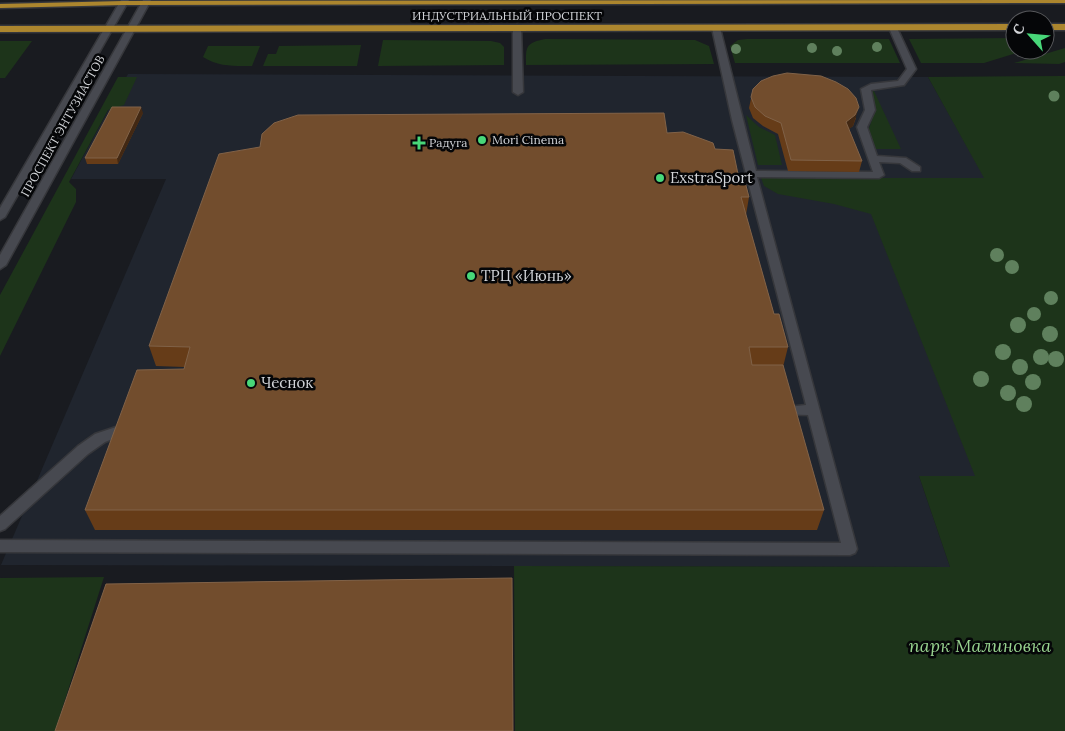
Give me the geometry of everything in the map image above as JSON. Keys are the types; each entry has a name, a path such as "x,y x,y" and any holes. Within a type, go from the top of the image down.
{"main road":[{"name":"ИНДУСТРИАЛЬНЫЙ ПРОСПЕКТ","path":"0,6 124,2 1065,1"},
{"name":"ИНДУСТРИАЛЬНЫЙ ПРОСПЕКТ","path":"0,29 1005,27"}],"street":[{"name":"ПРОСПЕКТ ЭНТУЗИАСТОВ","path":"0,217 124,2"},
{"name":"ПРОСПЕКТ ЭНТУЗИАСТОВ","path":"0,265 146,2"},
{"path":"517,28 518,92"},
{"path":"0,546 850,549 812,410 716,28"},
{"path":"752,174 879,176 862,127 870,110 866,89 893,86 901,83 912,69 893,28"},
{"path":"874,159 902,160 916,169"},
{"path":"784,411 812,410"},
{"path":"0,525 83,450 100,438 116,432 129,431"}],"shaded area":[{"path":"128,74 928,77 985,178 860,179 976,476 919,476 950,567 1,565 166,179 71,179"}],"green space":[{"path":"1005,38 1005,56 984,63 921,63 909,39"},
{"path":"545,39 695,40 709,46 714,64 526,65 526,54 530,44"},
{"path":"889,39 900,63 735,63 730,46 738,40"},
{"path":"383,40 491,41 500,43 504,47 504,65 378,66"},
{"path":"0,41 32,41 5,78 0,78"},
{"path":"361,45 357,66 263,66 268,54 276,54 279,46"},
{"path":"208,46 260,46 252,66 245,66 215,63 203,57"},
{"path":"1065,48 1065,62 1059,64 1014,63 1024,60 1055,60 1055,51"},
{"name":"парк Малиновка","path":"1065,76 1065,731 515,731 514,566 950,567 919,476 975,476 871,214 834,204 778,194 764,186 761,178 984,178 928,77"},
{"path":"118,77 137,77 124,105 108,110 69,182 76,189 76,202 0,356 0,295"},
{"path":"874,91 901,149 873,149 867,134 875,111 871,92"},
{"path":"746,115 759,127 775,135 782,165 758,165"},
{"path":"104,577 55,731 0,731 0,578"}],"building":[{"path":"787,73 821,76 848,89 856,98 859,107 855,115 846,122 862,161 791,160 781,123 765,116 755,107 751,97 753,89 761,81"},
{"path":"112,107 141,107 117,158 85,158"},
{"name":"ТРЦ «Июнь»","path":"664,113 667,133 683,132 713,143 715,149 733,150 738,174 743,174 749,197 741,197 774,314 779,314 788,347 749,347 752,365 783,365 824,510 85,510 137,370 184,369 190,347 149,346 219,154 260,147 262,134 274,123 298,115"},
{"path":"512,578 513,731 55,731 106,584"}],"place":[{"name":"Mori Cinema","path":"482,140"},
{"name":"Радуга","path":"419,143"},
{"name":"ExstraSport","path":"660,178"},
{"name":"ТРЦ «Июнь»","path":"471,276"},
{"name":"Чеснок","path":"251,383"}]}
